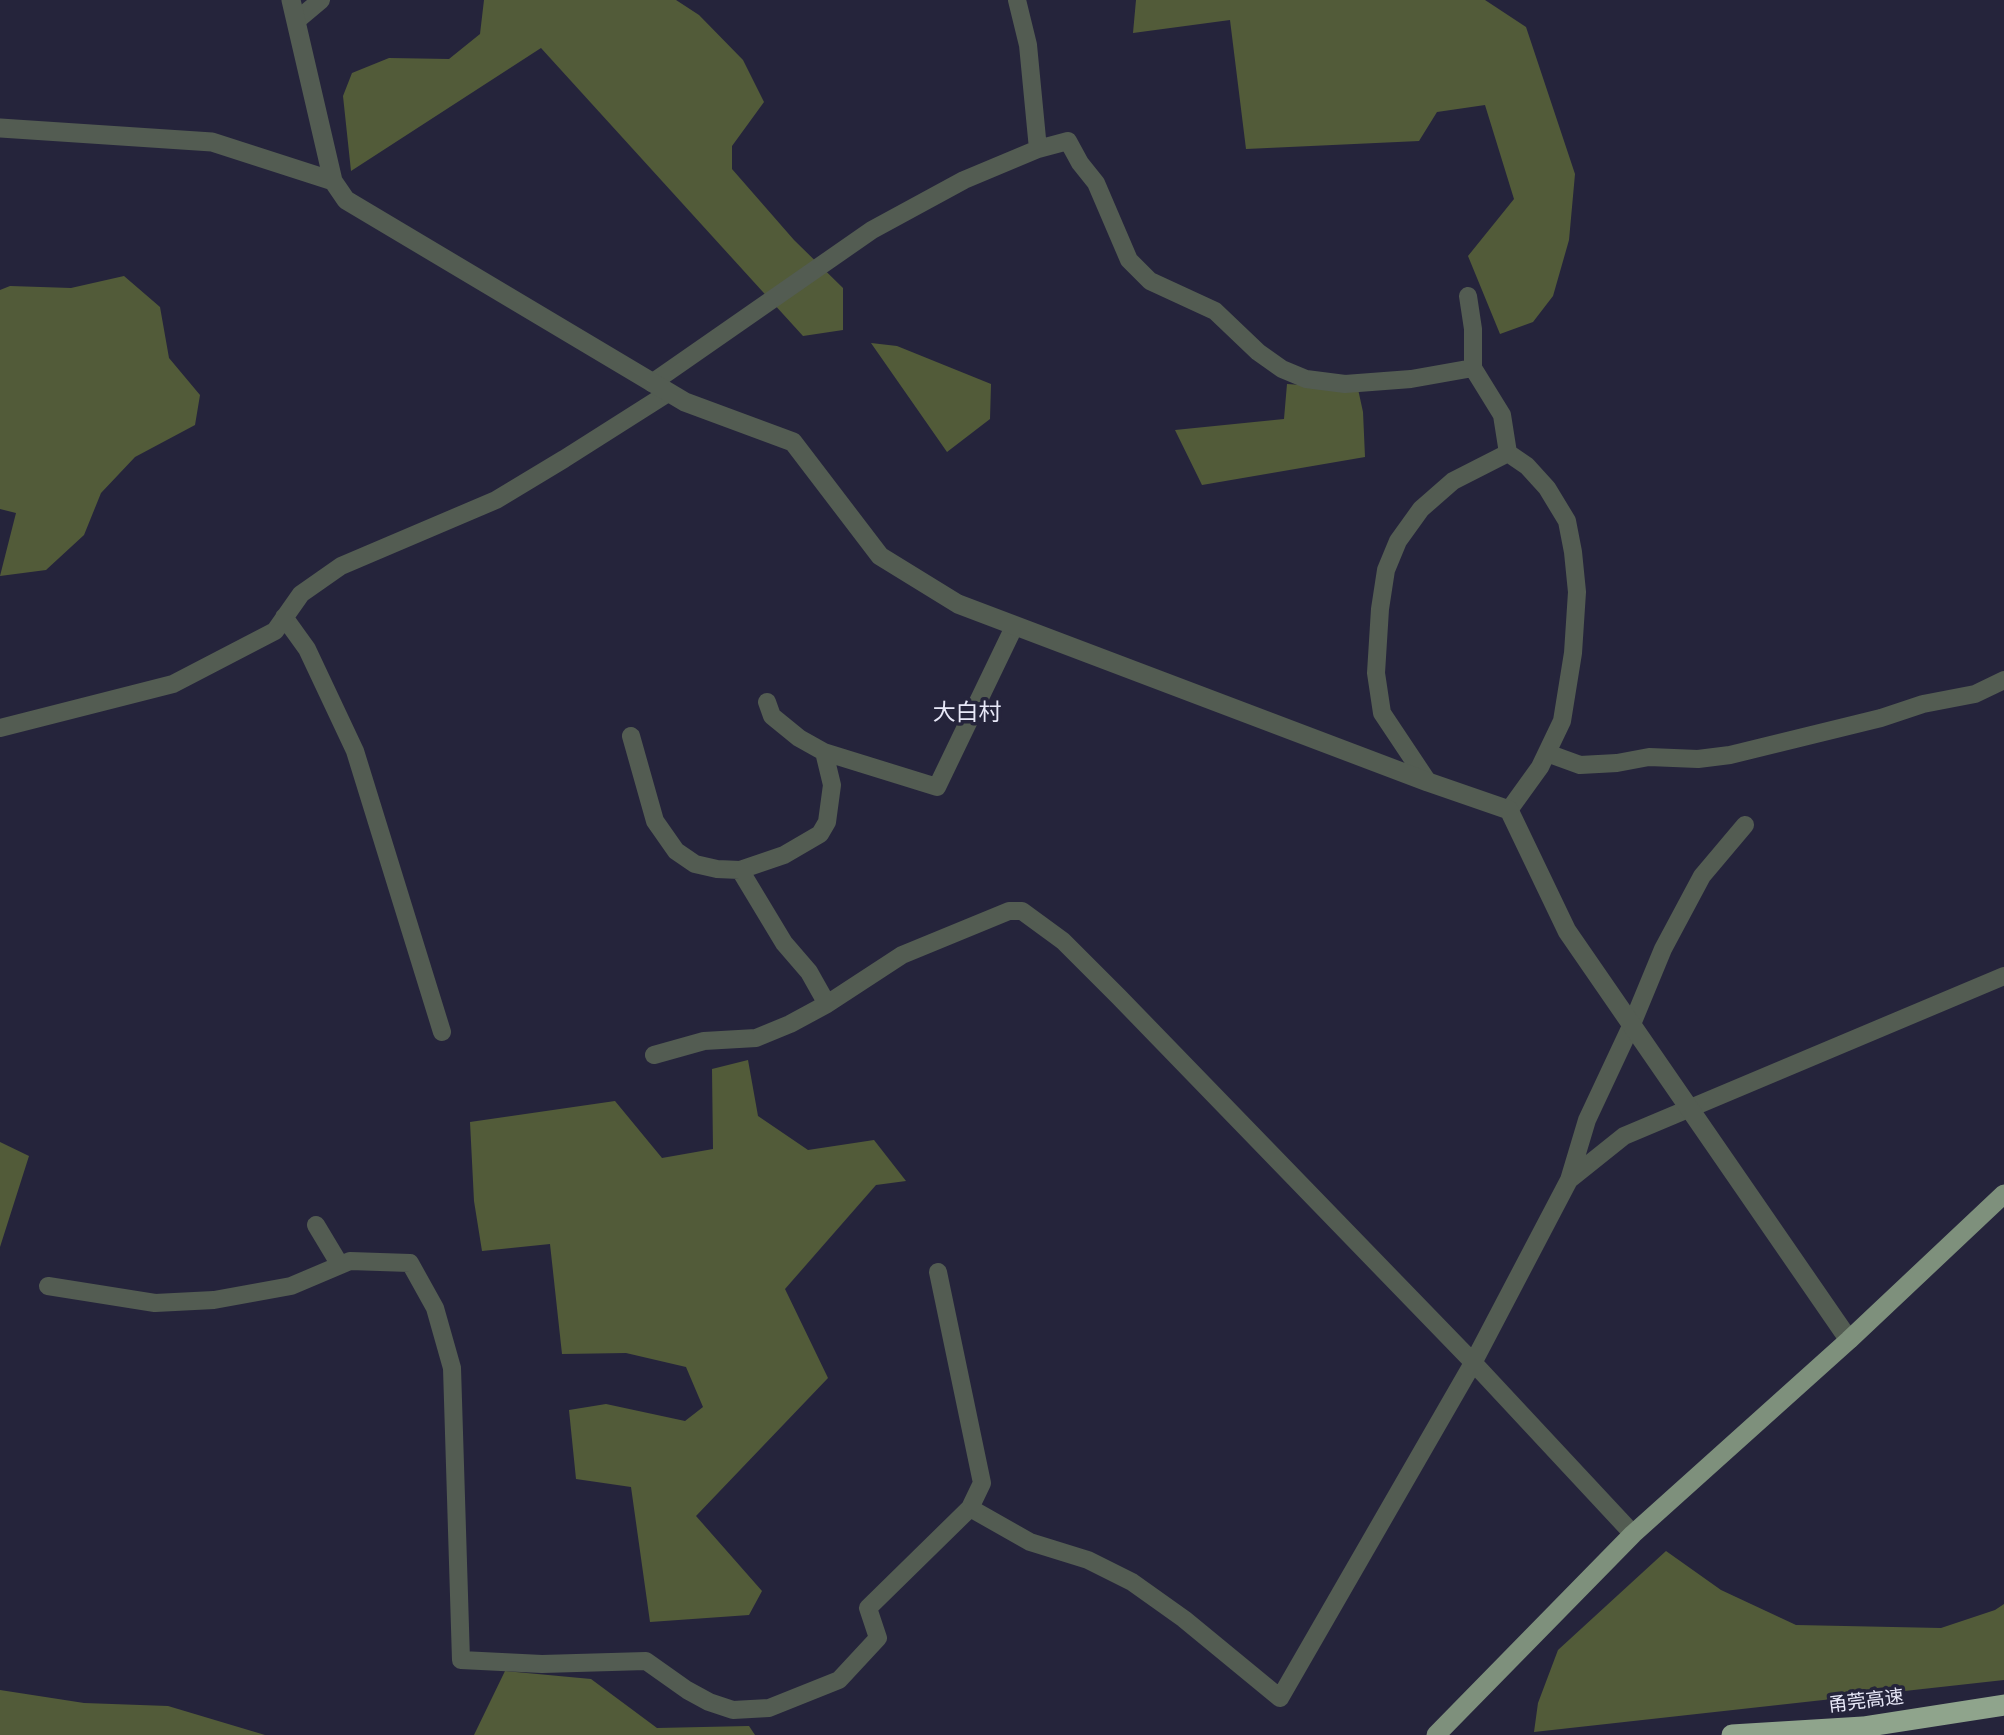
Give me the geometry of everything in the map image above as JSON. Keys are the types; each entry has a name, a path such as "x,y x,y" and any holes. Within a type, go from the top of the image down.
{"highway":[{"name":"甬莞高速","path":"1732,1735 1863,1727 2004,1705"}],"main road":[{"path":"1436,1735 1633,1534 1849,1340 2004,1194"}],"street":[{"path":"291,0 334,181 346,201 685,402 793,442 880,556 958,604 1428,782 1509,810 1567,931 1849,1340"},
{"path":"296,21 320,0"},
{"path":"1017,0 1028,45 1038,149"},
{"path":"0,128 212,142 334,181"},
{"path":"0,728 173,684 275,631 301,594 341,566 496,500 564,459 872,230 964,180 1038,149 1068,141 1080,163 1096,183 1129,260 1150,281 1215,311 1258,352 1282,369 1306,379 1345,384 1411,379 1473,368"},
{"path":"1468,296 1473,329 1473,368 1502,415 1508,453 1527,466 1547,488 1566,521 1573,552 1577,592 1573,653 1562,721 1540,767 1509,810"},
{"path":"1428,782 1382,713 1376,673 1380,609 1387,570 1398,541 1421,509 1453,481 1508,453"},
{"path":"285,617 307,649 355,751 442,1032"},
{"path":"767,702 772,716 799,738 824,752 937,787 1014,627"},
{"path":"1547,753 1580,765 1617,763 1649,757 1699,760 1881,718 1923,704 1975,694 2004,680"},
{"path":"631,736 655,821 677,851 695,864 717,869 740,870 785,855 820,834 827,822 832,785 824,752"},
{"path":"970,1508 1030,1542 1088,1560 1132,1582 1184,1619 1280,1698 1473,1363 1569,1180 1587,1120 1632,1024 1662,949 1702,876 1745,825"},
{"path":"740,870 784,943 809,972 827,1004"},
{"path":"654,1055 704,1041 755,1038 790,1024 827,1004 902,955 1009,911 1022,911 1063,941 1473,1363 1633,1534"},
{"path":"1569,1180 1624,1136 2004,976"},
{"path":"316,1225 340,1265"},
{"path":"48,1286 155,1303 214,1300 291,1286 350,1261 410,1263 435,1308 452,1368 461,1660 542,1664 646,1661 687,1690 709,1702 733,1710 769,1708 839,1680 878,1638 868,1608 970,1508 982,1483 938,1272"}],"green space":[{"path":"484,0 676,0 699,15 743,60 764,102 732,146 732,169 794,240 843,288 843,330 803,336 541,48 351,171 343,96 352,73 389,58 449,59 480,34"},
{"path":"1136,0 1485,0 1526,27 1575,174 1569,240 1553,296 1533,322 1500,334 1468,256 1514,199 1485,105 1437,112 1419,141 1246,149 1230,20 1133,33"},
{"path":"124,276 160,307 169,358 200,395 195,425 135,457 101,493 84,535 46,570 0,576 16,513 0,509 0,290 10,286 71,288"},
{"path":"871,343 897,346 991,384 990,419 947,452"},
{"path":"1287,384 1358,389 1363,412 1365,457 1202,485 1175,430 1284,419"},
{"path":"748,1060 758,1116 808,1150 874,1140 906,1181 876,1185 785,1289 828,1378 696,1516 762,1591 749,1615 650,1622 631,1487 576,1479 569,1410 606,1404 685,1421 703,1407 686,1367 626,1353 562,1354 550,1244 482,1251 474,1201 470,1122 615,1101 662,1158 713,1149 712,1069"},
{"path":"0,1142 29,1156 0,1247"},
{"path":"1666,1551 1721,1590 1796,1625 1941,1628 1995,1610 2004,1604 2004,1680 1534,1732 1538,1703 1558,1650"},
{"path":"505,1671 591,1679 657,1728 749,1726 755,1735 474,1735"},
{"path":"0,1690 84,1703 168,1706 265,1735 0,1735"}],"district":[{"name":"大白村","path":"967,714"}]}
